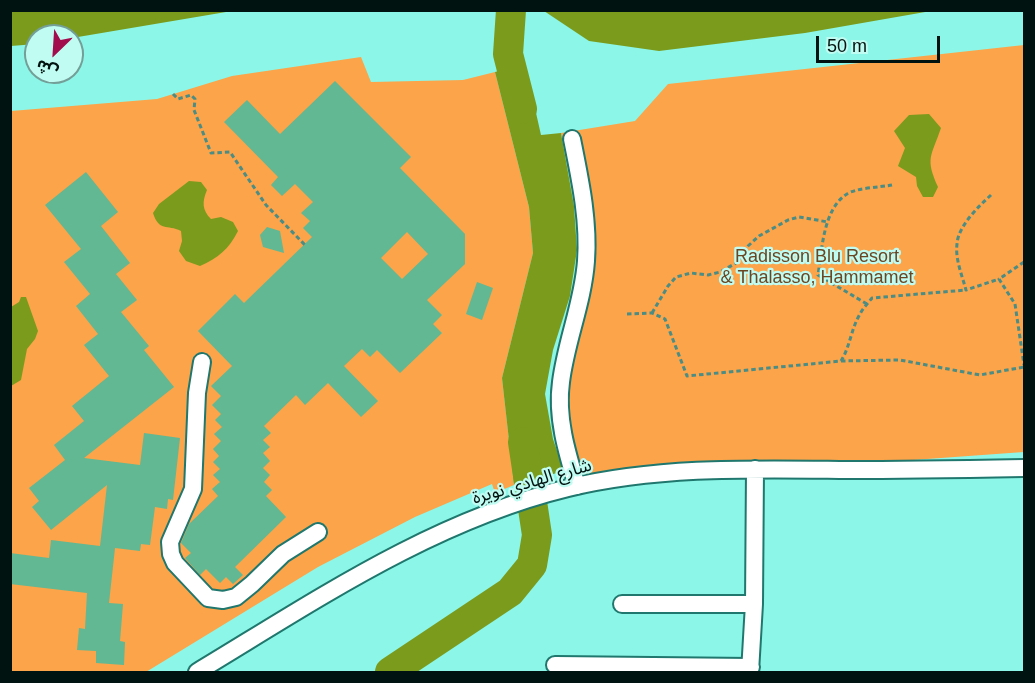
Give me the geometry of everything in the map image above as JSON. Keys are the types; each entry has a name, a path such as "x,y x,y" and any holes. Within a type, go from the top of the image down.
{"street":[{"path":"571,487 560,407 560,384 586,261 586,223 582,188 572,139"},
{"path":"202,362 197,393 193,489 170,542 171,554 175,563 208,598 223,600 236,597 283,554 318,532"},
{"name":"شارع الهادي نويرة","path":"197,672 332,591 438,533 571,487 654,474 755,469 1024,468"},
{"path":"555,664 750,670 754,604 755,469"},
{"path":"622,604 754,604"}],"path":[{"path":"173,94 178,99 191,94 195,99 194,110 212,153 230,152 266,205 305,244"},
{"path":"867,304 818,275 828,222 834,208 848,193 892,185"},
{"path":"966,290 956,242 972,212 991,195"},
{"path":"652,313 676,277 691,273 708,275 720,272 738,262 748,246 759,236 788,219 799,217 828,222"},
{"path":"841,361 847,351 860,313 872,298 966,290 999,279 1024,262"},
{"path":"627,314 652,313 665,319 687,376 841,361 900,360 980,375 1024,366 1015,304 999,279"}],"green space":[{"name":"Radisson Blu Resort & Thalasso, Hammamet","path":"1024,45 1024,452 580,484 561,437 584,251 561,133 635,121 668,84"},
{"path":"361,57 371,82 463,80 495,72 529,207 533,253 502,378 514,485 495,493 492,484 415,517 318,567 146,672 11,672 11,111 157,99 232,76"}],"shaded area":[{"path":"11,10 232,10 84,36 84,24 24,24 24,45 11,46"},
{"path":"544,11 931,11 805,33 659,51 589,41"},
{"path":"525,64 541,135 561,133 574,206 577,250 570,296 553,350 545,394 553,439 564,471 514,485 502,378 533,253 529,207 495,72"},
{"path":"929,114 941,128 931,157 932,170 938,187 933,197 923,197 917,186 916,177 898,166 905,148 894,131 909,115"},
{"path":"189,181 201,182 207,190 204,206 211,219 221,217 233,222 238,231 222,252 200,266 186,261 179,251 182,241 181,231 161,225 153,213 159,204"},
{"path":"21,297 26,297 38,331 27,349 21,380 11,386 11,307 19,302"}],"building":[{"path":"335,81 411,157 400,168 465,234 465,264 427,300 442,315 433,324 442,333 400,373 377,350 370,357 362,349 344,366 378,401 361,417 328,383 305,405 296,395 264,426 271,433 263,440 270,447 263,453 270,461 263,468 270,475 264,482 272,490 266,496 286,517 235,567 243,575 233,584 226,577 220,583 206,569 200,575 185,558 191,553 181,543 189,524 218,496 212,489 220,482 213,475 220,469 213,462 219,456 213,449 221,441 214,434 222,427 215,420 221,414 212,405 221,396 211,386 232,366 198,331 235,294 244,303 312,237 303,228 310,221 301,213 313,202 295,184 282,196 271,185 278,177 224,122 247,100 280,134","holes":["407,232 428,254 402,279 381,258"]},
{"path":"86,172 118,212 101,226 130,263 116,274 137,300 121,312 149,346 144,350 174,387 84,458 140,465 144,433 180,438 173,500 168,499 167,509 155,507 150,545 141,544 140,551 115,548 109,603 123,604 120,641 125,642 124,665 96,663 96,651 77,650 79,628 85,629 87,593 10,584 10,553 49,558 51,540 100,546 107,485 51,530 32,507 39,501 29,488 65,460 54,445 84,421 72,406 109,376 84,345 98,334 76,306 90,294 64,262 81,249 45,205"},
{"path":"267,227 280,231 284,253 263,247 260,235"},
{"path":"477,282 493,288 482,320 466,314"}],"waterway":[{"path":"511,10 508,54 522,109"},
{"path":"390,672 510,592 532,565 537,535 523,442"}]}
